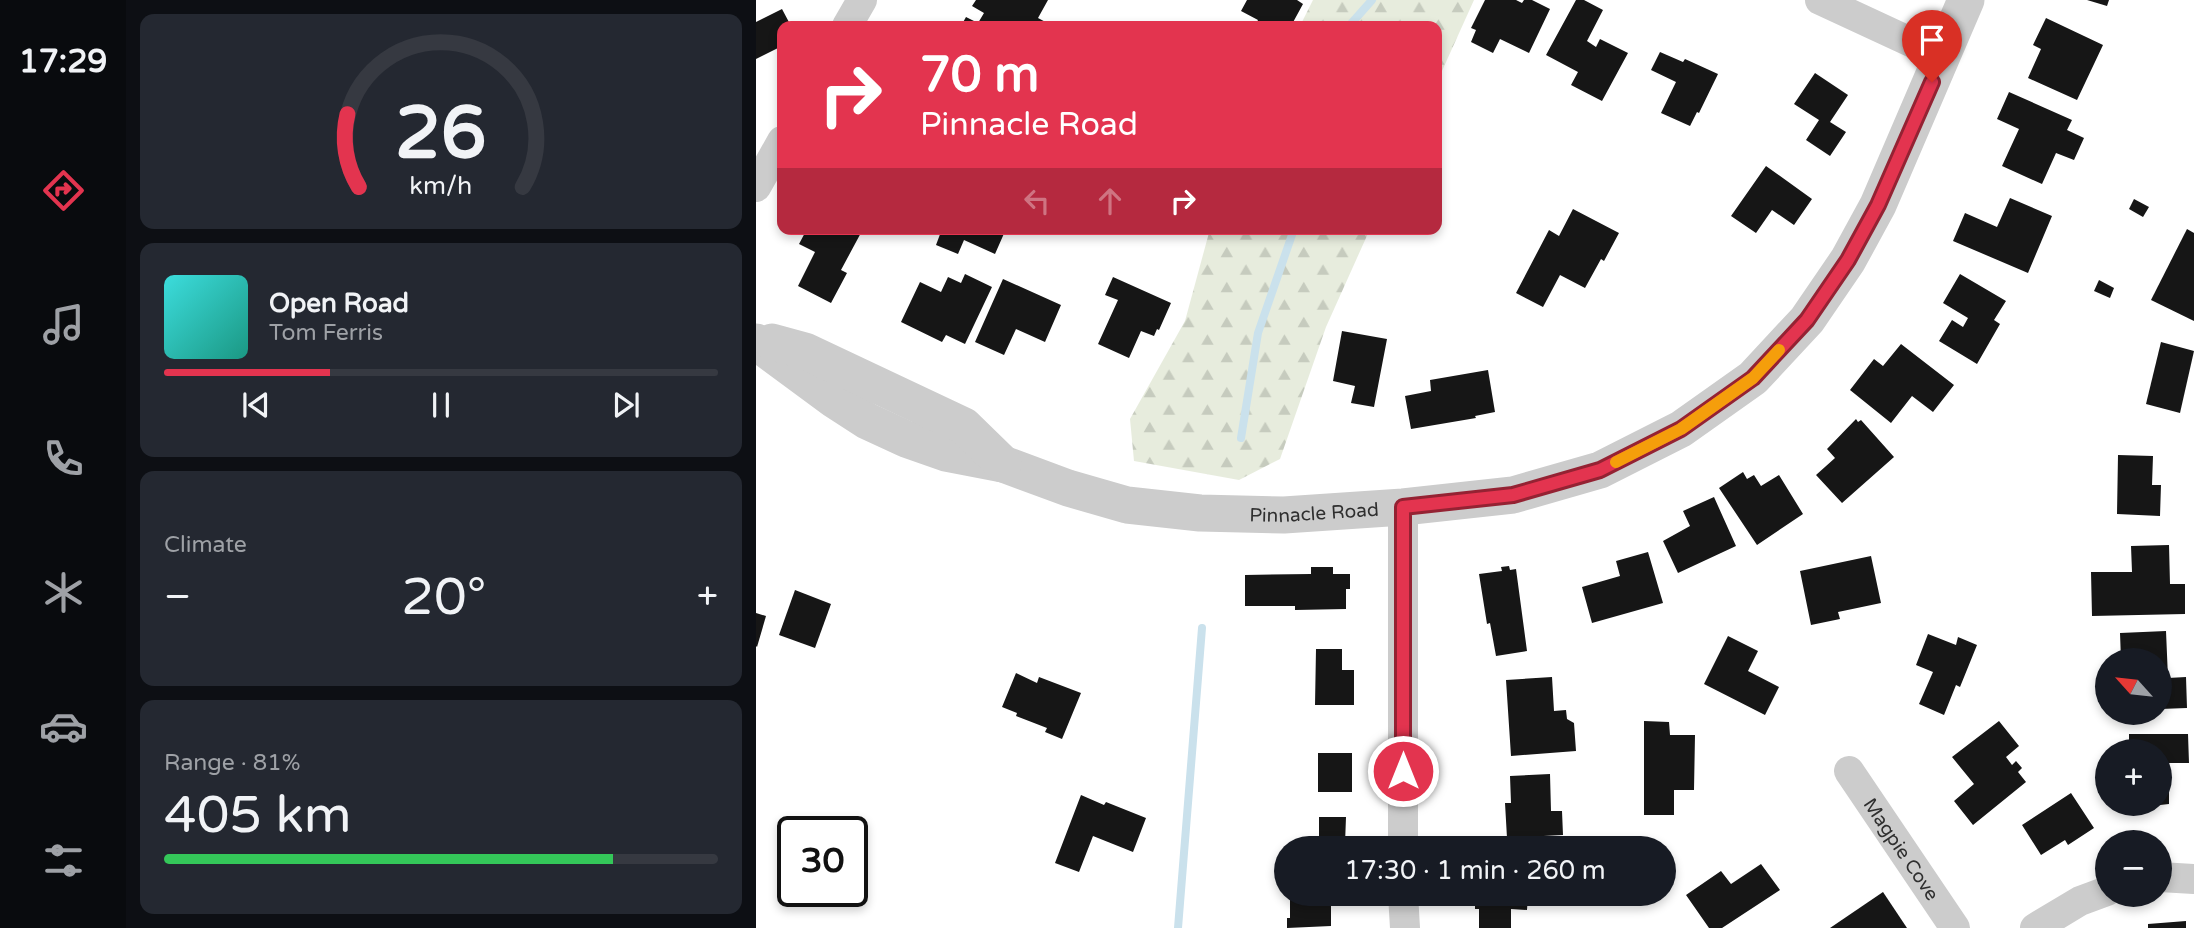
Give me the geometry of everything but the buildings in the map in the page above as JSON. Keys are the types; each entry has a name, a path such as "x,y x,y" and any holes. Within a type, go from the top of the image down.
{"street":[{"path":"850,21 862,0"},
{"path":"1820,0 1943,57"},
{"name":"Pinnacle Road","path":"756,340 805,351 964,426 1003,464 1068,488 1127,505 1200,513 1284,515 1403,507 1513,495 1600,470 1681,429 1753,378 1807,320 1848,260 1878,205 1966,0"},
{"path":"756,187 777,150"},
{"path":"1403,507 1403,836"},
{"name":"Magpie Cove","path":"1849,771 1955,928"},
{"path":"2172,878 2194,879"},
{"path":"2035,928 2080,901 2095,895"},
{"path":"1404,906 1405,928"}],"green space":[{"path":"1313,0 1474,0 1442,71 1442,21 1302,21"},
{"path":"1208,235 1367,235 1326,327 1280,459 1239,480 1134,461 1130,419 1185,321"}],"waterway":[{"path":"1353,21 1372,0"},
{"path":"1241,438 1258,333 1292,235"},
{"path":"1178,928 1202,628"}],"slow traffic":[{"path":"1616,462 1681,429 1753,378 1779,350"}],"route":[{"path":"1403,771 1403,507 1513,495 1600,470 1681,429 1753,378 1807,320 1848,260 1878,205 1932,82"}]}
